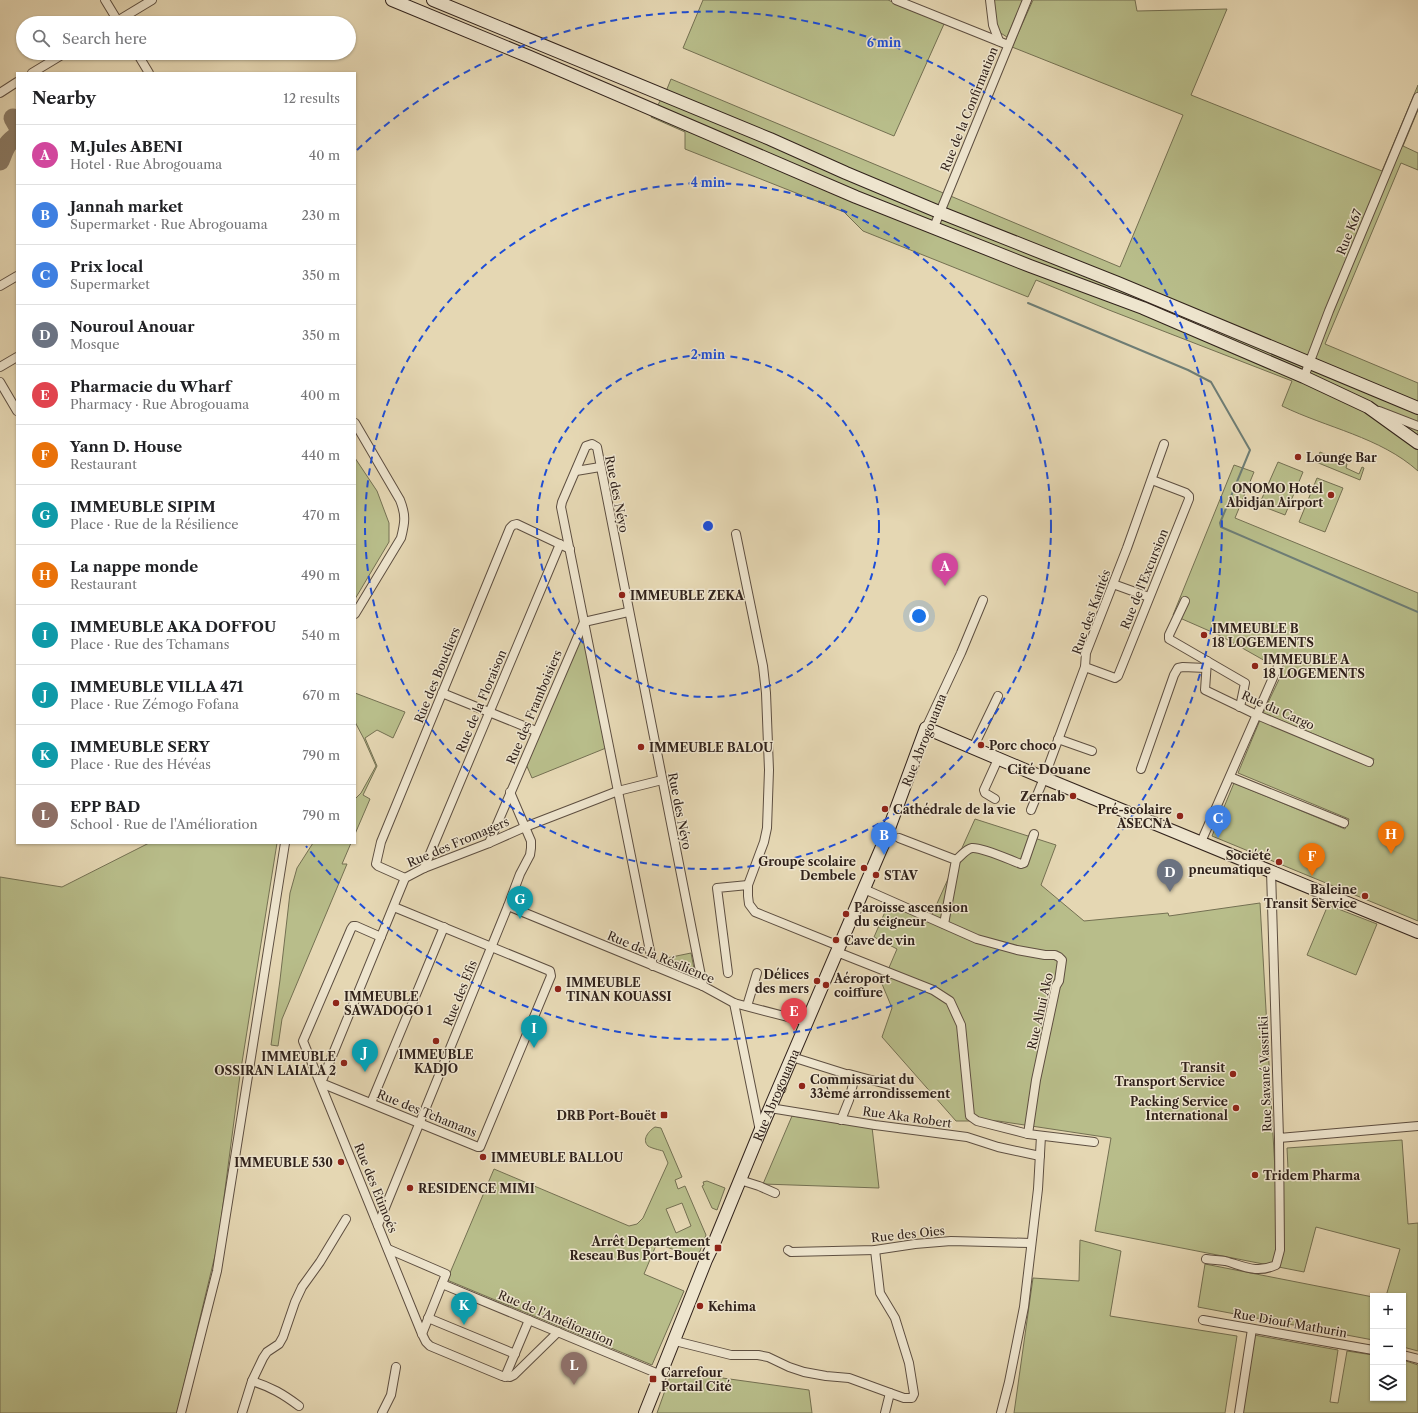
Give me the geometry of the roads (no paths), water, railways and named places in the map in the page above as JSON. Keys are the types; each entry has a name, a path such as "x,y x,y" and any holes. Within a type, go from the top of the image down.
{"main road":[{"path":"392,0 530,57 838,189 1030,266 1143,308 1304,376 1368,407 1418,443"},
{"path":"433,0 939,212 1118,283 1418,408"},
{"path":"838,189 846,173"},
{"path":"1342,394 1349,380"},
{"path":"926,728 1418,932"},
{"name":"Rue Abrogouama","path":"646,1413 706,1260 864,889 924,738 926,728"}],"street":[{"path":"105,0 114,16"},
{"path":"127,16 152,0"},
{"path":"896,0 1008,45"},
{"path":"990,0 993,25 999,41"},
{"name":"Rue de la Confirmation","path":"934,227 1027,0"},
{"path":"34,72 53,60"},
{"path":"141,60 148,72"},
{"path":"0,93 16,83"},
{"name":"Rue K67","path":"1304,376 1329,311 1418,97"},
{"path":"0,286 15,280"},
{"path":"0,367 16,358"},
{"path":"0,382 16,409"},
{"path":"1368,407 1418,426"},
{"path":"356,425 400,500 405,514 402,538 356,612"},
{"name":"Rue des Néyo","path":"653,966 561,507 586,446 592,444 596,447 703,986"},
{"name":"Rue des Karités","path":"1031,810 1084,667 1086,653 1152,480 1164,444"},
{"path":"576,471 600,467"},
{"name":"Rue de l'Excursion","path":"1084,667 1115,678 1118,676 1189,499 1189,496 1186,493 1152,480"},
{"name":"Rue des Boucliers","path":"405,878 376,864 381,842 510,528 513,524 517,524 570,549"},
{"path":"736,534 763,666 766,693 768,770 767,828 764,842 748,885 749,904 755,912 933,990 950,1001 961,1025 970,1116 977,1121 1028,1134 1094,1142"},
{"name":"Rue de la Floraison","path":"424,868 560,544"},
{"path":"1113,584 1149,597"},
{"name":"Rue Abrogouama","path":"926,728 961,654 982,600"},
{"path":"1185,601 1169,635 1169,639 1207,665 1245,682 1240,707"},
{"path":"584,622 628,612"},
{"name":"Rue des Framboisiers","path":"489,843 584,622"},
{"path":"1201,842 1279,664"},
{"path":"1141,769 1174,675 1178,668 1183,666 1207,665"},
{"name":"Rue du Cargo","path":"1207,665 1205,690 1257,715 1369,762"},
{"path":"442,693 536,731"},
{"path":"973,748 998,696"},
{"path":"1058,739 1092,751"},
{"path":"995,799 985,793 984,790 998,759"},
{"path":"1230,778 1344,823"},
{"name":"Rue des Fromagers","path":"321,1083 405,878 424,868 489,843 525,826 618,791 662,780"},
{"name":"Rue des Efis","path":"378,1225 520,874 530,855 531,841 510,792"},
{"path":"944,924 956,860 968,850 973,848 1021,864 1027,856 1034,834"},
{"path":"899,838 956,860"},
{"path":"181,1413 217,1271 285,844"},
{"name":"Rue Savané Vassiriki","path":"1271,871 1279,1138 1418,1126"},
{"path":"728,972 717,888 748,885"},
{"name":"Rue Ahui Ako","path":"864,889 977,939 1017,950 1045,956 1055,956 1062,960 1059,981 1056,986 1036,1080 1028,1134"},
{"name":"Rue de la Résilience","path":"508,906 703,986 734,1003 807,1022"},
{"name":"Rue des Tchamans","path":"321,1083 480,1147 551,976 550,971 394,907"},
{"name":"Rue des Etimoés","path":"381,937 353,926 304,1036 304,1045 321,1083 426,1342 430,1346 505,1377"},
{"path":"371,1104 444,927"},
{"path":"747,1006 757,973"},
{"path":"734,1003 760,1131"},
{"path":"792,1057 846,1074 890,1085"},
{"path":"841,1120 849,1100 854,1080 846,1074"},
{"name":"Rue Aka Robert","path":"770,1108 967,1138 998,1147 1040,1156"},
{"path":"1001,1413 1022,1322 1037,1196 1041,1136"},
{"path":"1206,1259 1223,1261 1258,1270 1267,1269 1276,1264 1280,1250 1279,1138"},
{"path":"740,1180 775,1193"},
{"path":"242,1413 252,1381 263,1358 267,1352 279,1344 302,1287 320,1262 346,1219"},
{"name":"Rue des Oies","path":"788,1250 791,1252 874,1250 951,1241 1031,1243"},
{"path":"388,1249 446,1274 422,1334"},
{"path":"675,1341 731,1355 768,1357 796,1370 826,1376 849,1378 904,1398 912,1398 914,1394 909,1363 895,1318 880,1293 874,1250"},
{"name":"Rue de l'Amélioration","path":"442,1284 661,1374"},
{"path":"428,1318 515,1354"},
{"path":"529,1320 505,1377 514,1376 558,1332"},
{"name":"Rue Diouf Mathurin","path":"1203,1320 1370,1349"},
{"path":"1239,1413 1252,1329"},
{"path":"1406,1356 1418,1360"},
{"path":"382,1413 391,1395 396,1367"},
{"path":"252,1381 268,1386 283,1394 299,1406"},
{"path":"885,1413 890,1393"}],"waterway":[{"path":"1028,303 1188,370 1211,382 1250,450 1220,523 1221,527 1418,612"}],"place":[{"name":"Lounge Bar","path":"1298,457"},
{"name":"ONOMO Hotel Abidjan Airport","path":"1331,495"},
{"name":"M.Jules ABENI","path":"945,586"},
{"name":"IMMEUBLE ZEKA","path":"622,595"},
{"name":"IMMEUBLE B 18 LOGEMENTS","path":"1204,635"},
{"name":"IMMEUBLE A 18 LOGEMENTS","path":"1255,666"},
{"name":"Porc choco","path":"981,745"},
{"name":"IMMEUBLE BALOU","path":"641,747"},
{"name":"Zernab","path":"1073,796"},
{"name":"Cathédrale de la vie","path":"885,809"},
{"name":"Pré-scolaire ASECNA","path":"1180,816"},
{"name":"Prix local","path":"1218,838"},
{"name":"La nappe monde","path":"1391,854"},
{"name":"Jannah market","path":"884,855"},
{"name":"Société pneumatique","path":"1279,862"},
{"name":"Groupe scolaire Dembele","path":"864,868"},
{"name":"STAV","path":"876,875"},
{"name":"Yann D. House","path":"1312,876"},
{"name":"Nouroul Anouar","path":"1170,892"},
{"name":"Baleine Transit Service","path":"1365,896"},
{"name":"Paroisse ascension du seigneur","path":"846,914"},
{"name":"IMMEUBLE SIPIM","path":"520,919"},
{"name":"Cave de vin","path":"836,940"},
{"name":"Délices des mers","path":"817,981"},
{"name":"Aéroport coiffure","path":"826,985"},
{"name":"IMMEUBLE TINAN KOUASSI","path":"558,989"},
{"name":"IMMEUBLE SAWADOGO 1","path":"336,1003"},
{"name":"Pharmacie du Wharf","path":"794,1031"},
{"name":"IMMEUBLE KADJO","path":"436,1041"},
{"name":"IMMEUBLE AKA DOFFOU","path":"534,1048"},
{"name":"IMMEUBLE OSSIRAN LAIALA 2","path":"344,1063"},
{"name":"IMMEUBLE VILLA 471","path":"365,1072"},
{"name":"Transit Transport Service","path":"1233,1074"},
{"name":"Commissariat du 33ème arrondissement","path":"802,1086"},
{"name":"Packing Service International","path":"1236,1108"},
{"name":"DRB Port-Bouët","path":"664,1115"},
{"name":"IMMEUBLE BALLOU","path":"483,1157"},
{"name":"IMMEUBLE 530","path":"341,1162"},
{"name":"Tridem Pharma","path":"1255,1175"},
{"name":"RESIDENCE MIMI","path":"410,1188"},
{"name":"Arrêt Departement Reseau Bus Port-Bouet","path":"718,1248"},
{"name":"Kehima","path":"700,1306"},
{"name":"IMMEUBLE SERY","path":"464,1325"},
{"name":"Carrefour Portail Cité","path":"653,1379"},
{"name":"EPP BAD","path":"574,1385"}],"district":[{"name":"Cité Douane","path":"1049,769"}]}
